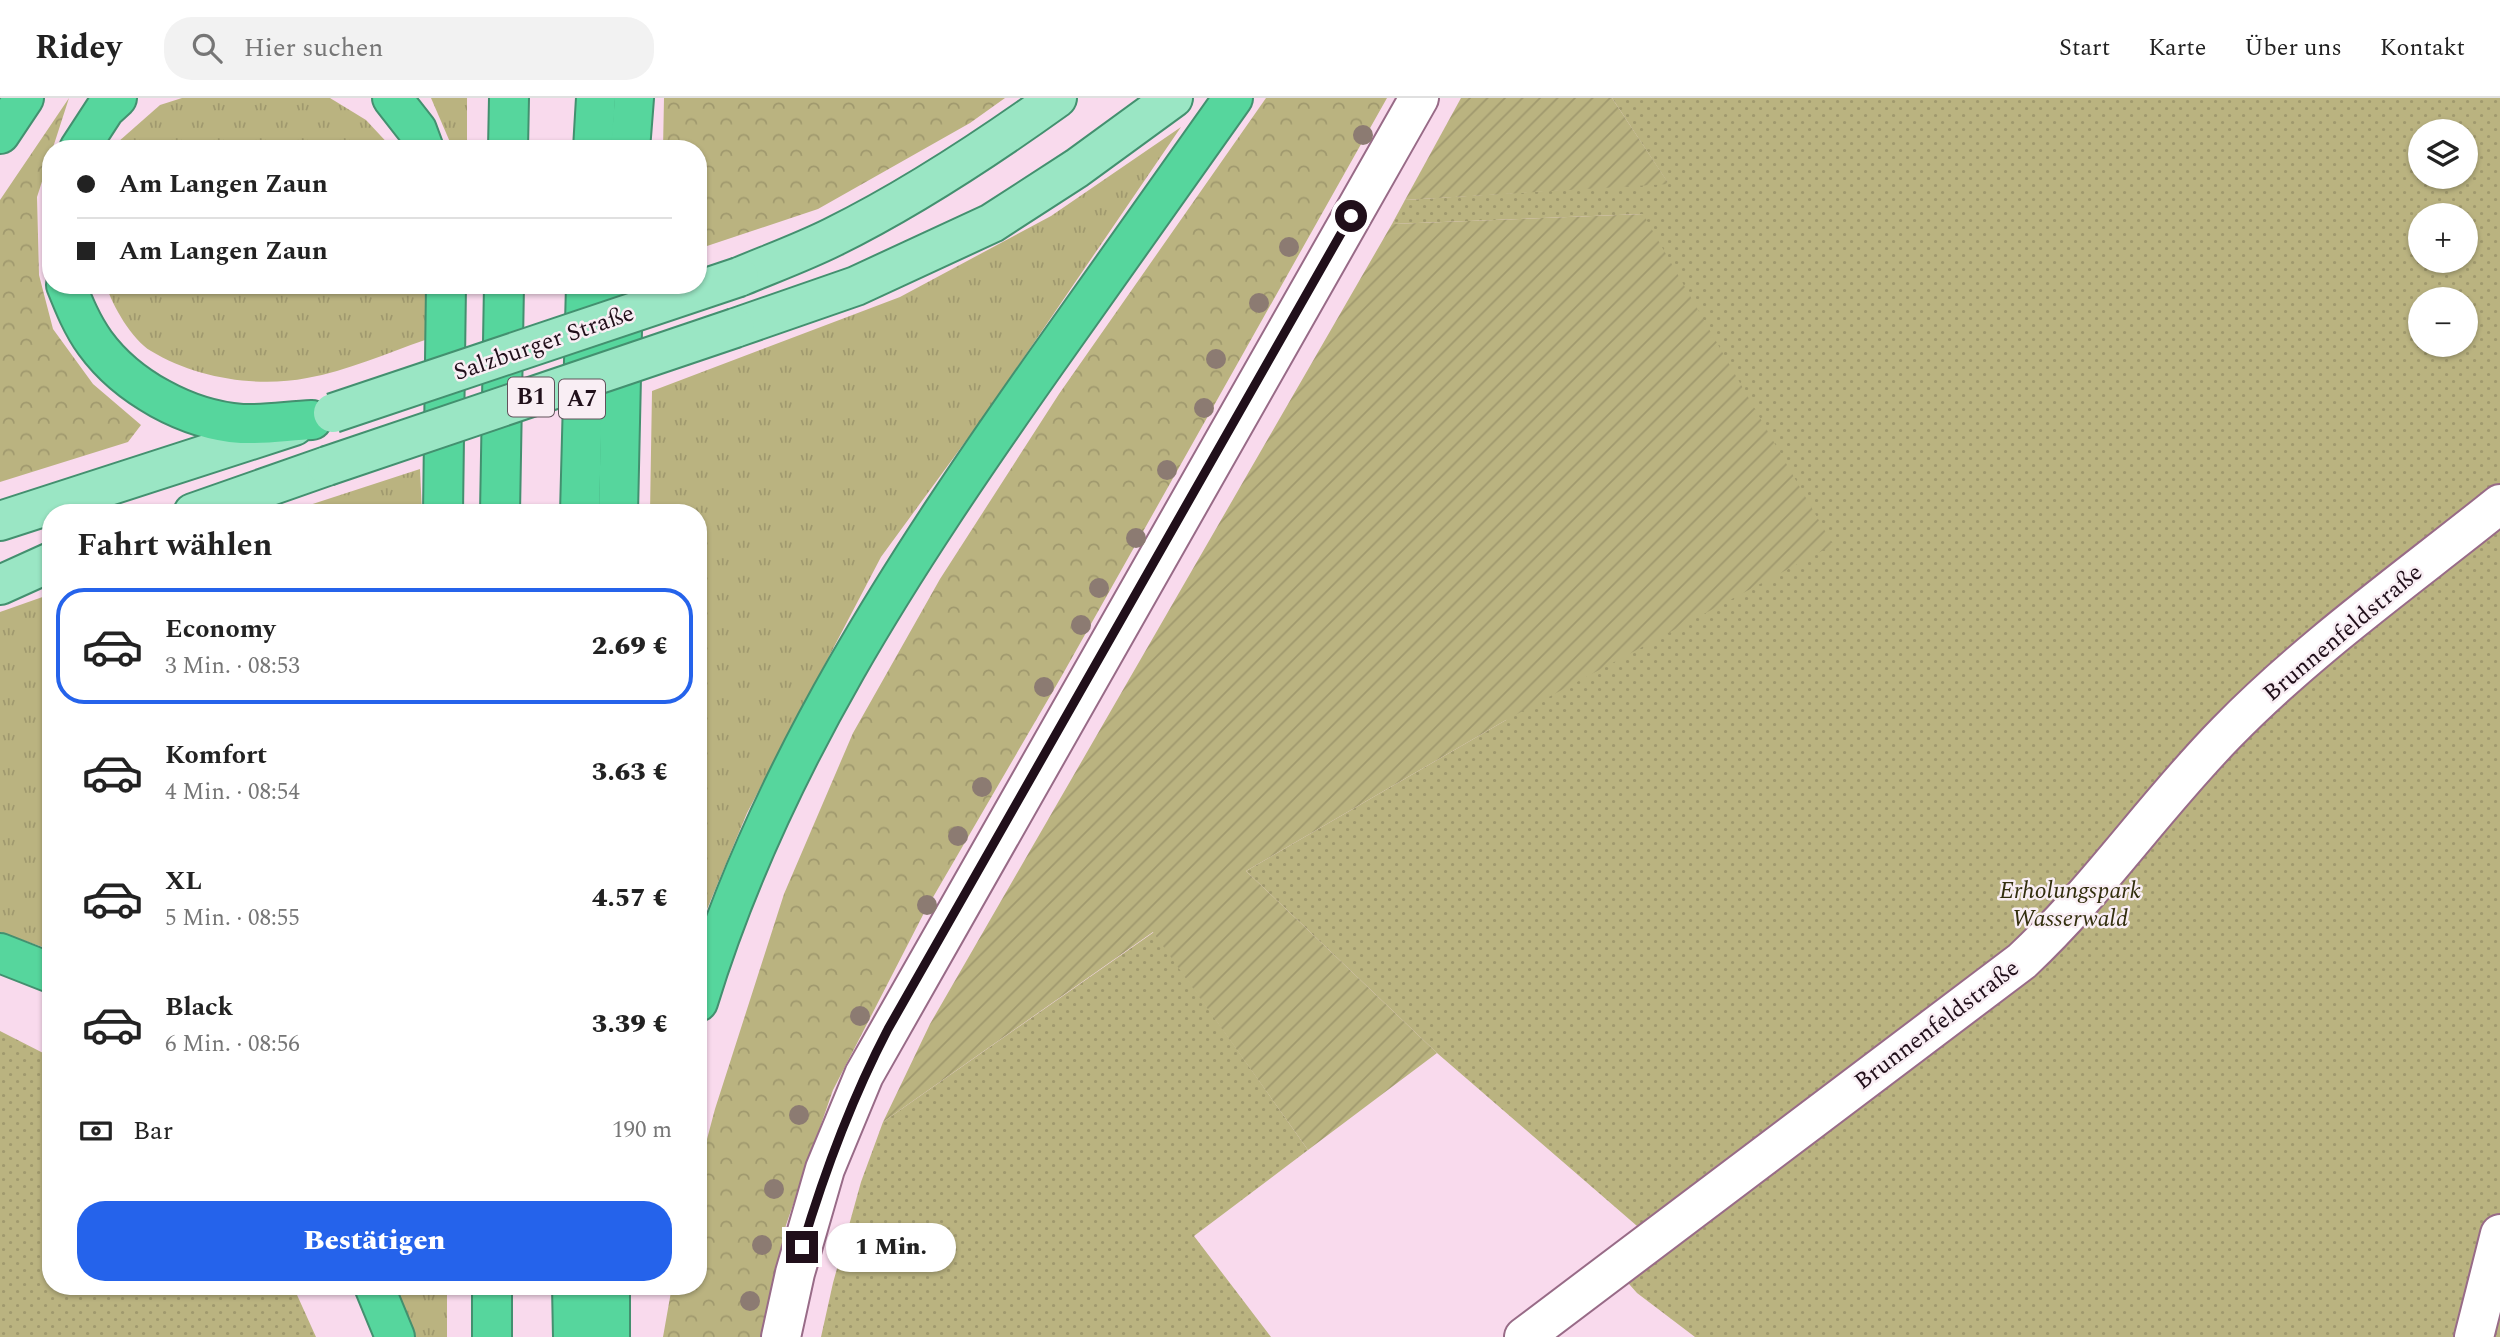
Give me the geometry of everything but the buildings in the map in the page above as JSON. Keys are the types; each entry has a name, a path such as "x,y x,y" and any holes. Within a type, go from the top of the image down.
{"highway":[{"path":"0,134 24,98"},
{"path":"84,140 97,119 117,98"},
{"path":"392,98 417,130 421,140"},
{"path":"508,140 509,98"},
{"path":"594,140 596,98"},
{"path":"631,140 634,98"},
{"path":"707,973 752,854 799,751 843,670 897,582 996,434 1233,98"},
{"path":"70,294 79,317 95,343 119,370 145,389 187,411 215,420 244,424 322,416"},
{"path":"443,504 446,294"},
{"path":"500,504 504,294"},
{"name":"A7","path":"580,504 586,294"},
{"path":"618,504 623,294"},
{"path":"0,953 42,969"},
{"path":"378,1295 395,1337"},
{"path":"492,1295 492,1337"},
{"path":"572,1295 573,1337"},
{"path":"610,1295 610,1333"},
{"path":"610,1333 621,1295"}],"main road":[{"name":"Salzburger Straße","path":"707,288 833,237 981,153 1057,98"},
{"name":"Salzburger Straße","path":"219,504 856,286 992,223 1077,168 1173,98"},
{"name":"Salzburger Straße","path":"55,504 222,452 688,294"},
{"name":"Salzburger Straße","path":"0,521 42,508"},
{"path":"0,585 42,566"}],"street":[{"path":"781,1337 795,1273 825,1168 864,1075 1419,98"},
{"name":"Brunnenfeldstraße","path":"1524,1337 2022,961 2062,923 2227,732 2301,664 2500,504"},
{"path":"2474,1337 2500,1234"}],"green space":[{"path":"69,98 55,140 42,140 42,182 37,197 42,294 53,329 93,384 141,425 128,442 0,482 0,200"},
{"path":"182,98 330,98 366,120 385,140 120,140 160,105"},
{"path":"431,98 467,98 467,140 449,140"},
{"path":"664,98 1005,98 970,123 818,209 707,246 707,140 663,140"},
{"path":"1266,98 1387,98 1060,679 925,911 833,1090 786,1225 763,1337 663,1337 670,1295 707,1295 707,1139 784,894 853,733 940,579 1059,394"},
{"path":"1461,98 1612,98 1669,184 1405,200"},
{"name":"Erholungspark Wasserwald","path":"1612,98 2500,98 2500,1337 1695,1337 1637,1293 1622,1276 1644,1232 1437,1053 1246,871 1506,720 1643,214 1392,224 1405,200 1668,183"},
{"path":"1181,127 984,416 881,557 747,813 707,909 707,504 650,504 652,391 900,297 1051,216"},
{"path":"1643,214 1833,545 1506,720 1246,871 1437,1053 1308,1150 1153,932 883,1122 930,1024 1392,224"},
{"path":"110,294 425,294 425,340 322,375 288,381 247,381 187,368 151,351 137,339"},
{"path":"420,469 422,504 313,504"},
{"path":"42,597 42,947 0,932 0,612"},
{"path":"1154,932 1308,1150 1194,1236 1271,1337 821,1337 861,1182 883,1122"},
{"path":"0,1031 42,1052 42,1295 297,1295 316,1337 0,1337"},
{"path":"396,1295 447,1295 447,1337 411,1337"}],"route":[{"path":"802,1247 825,1168 864,1075 888,1029 1351,216"}]}
